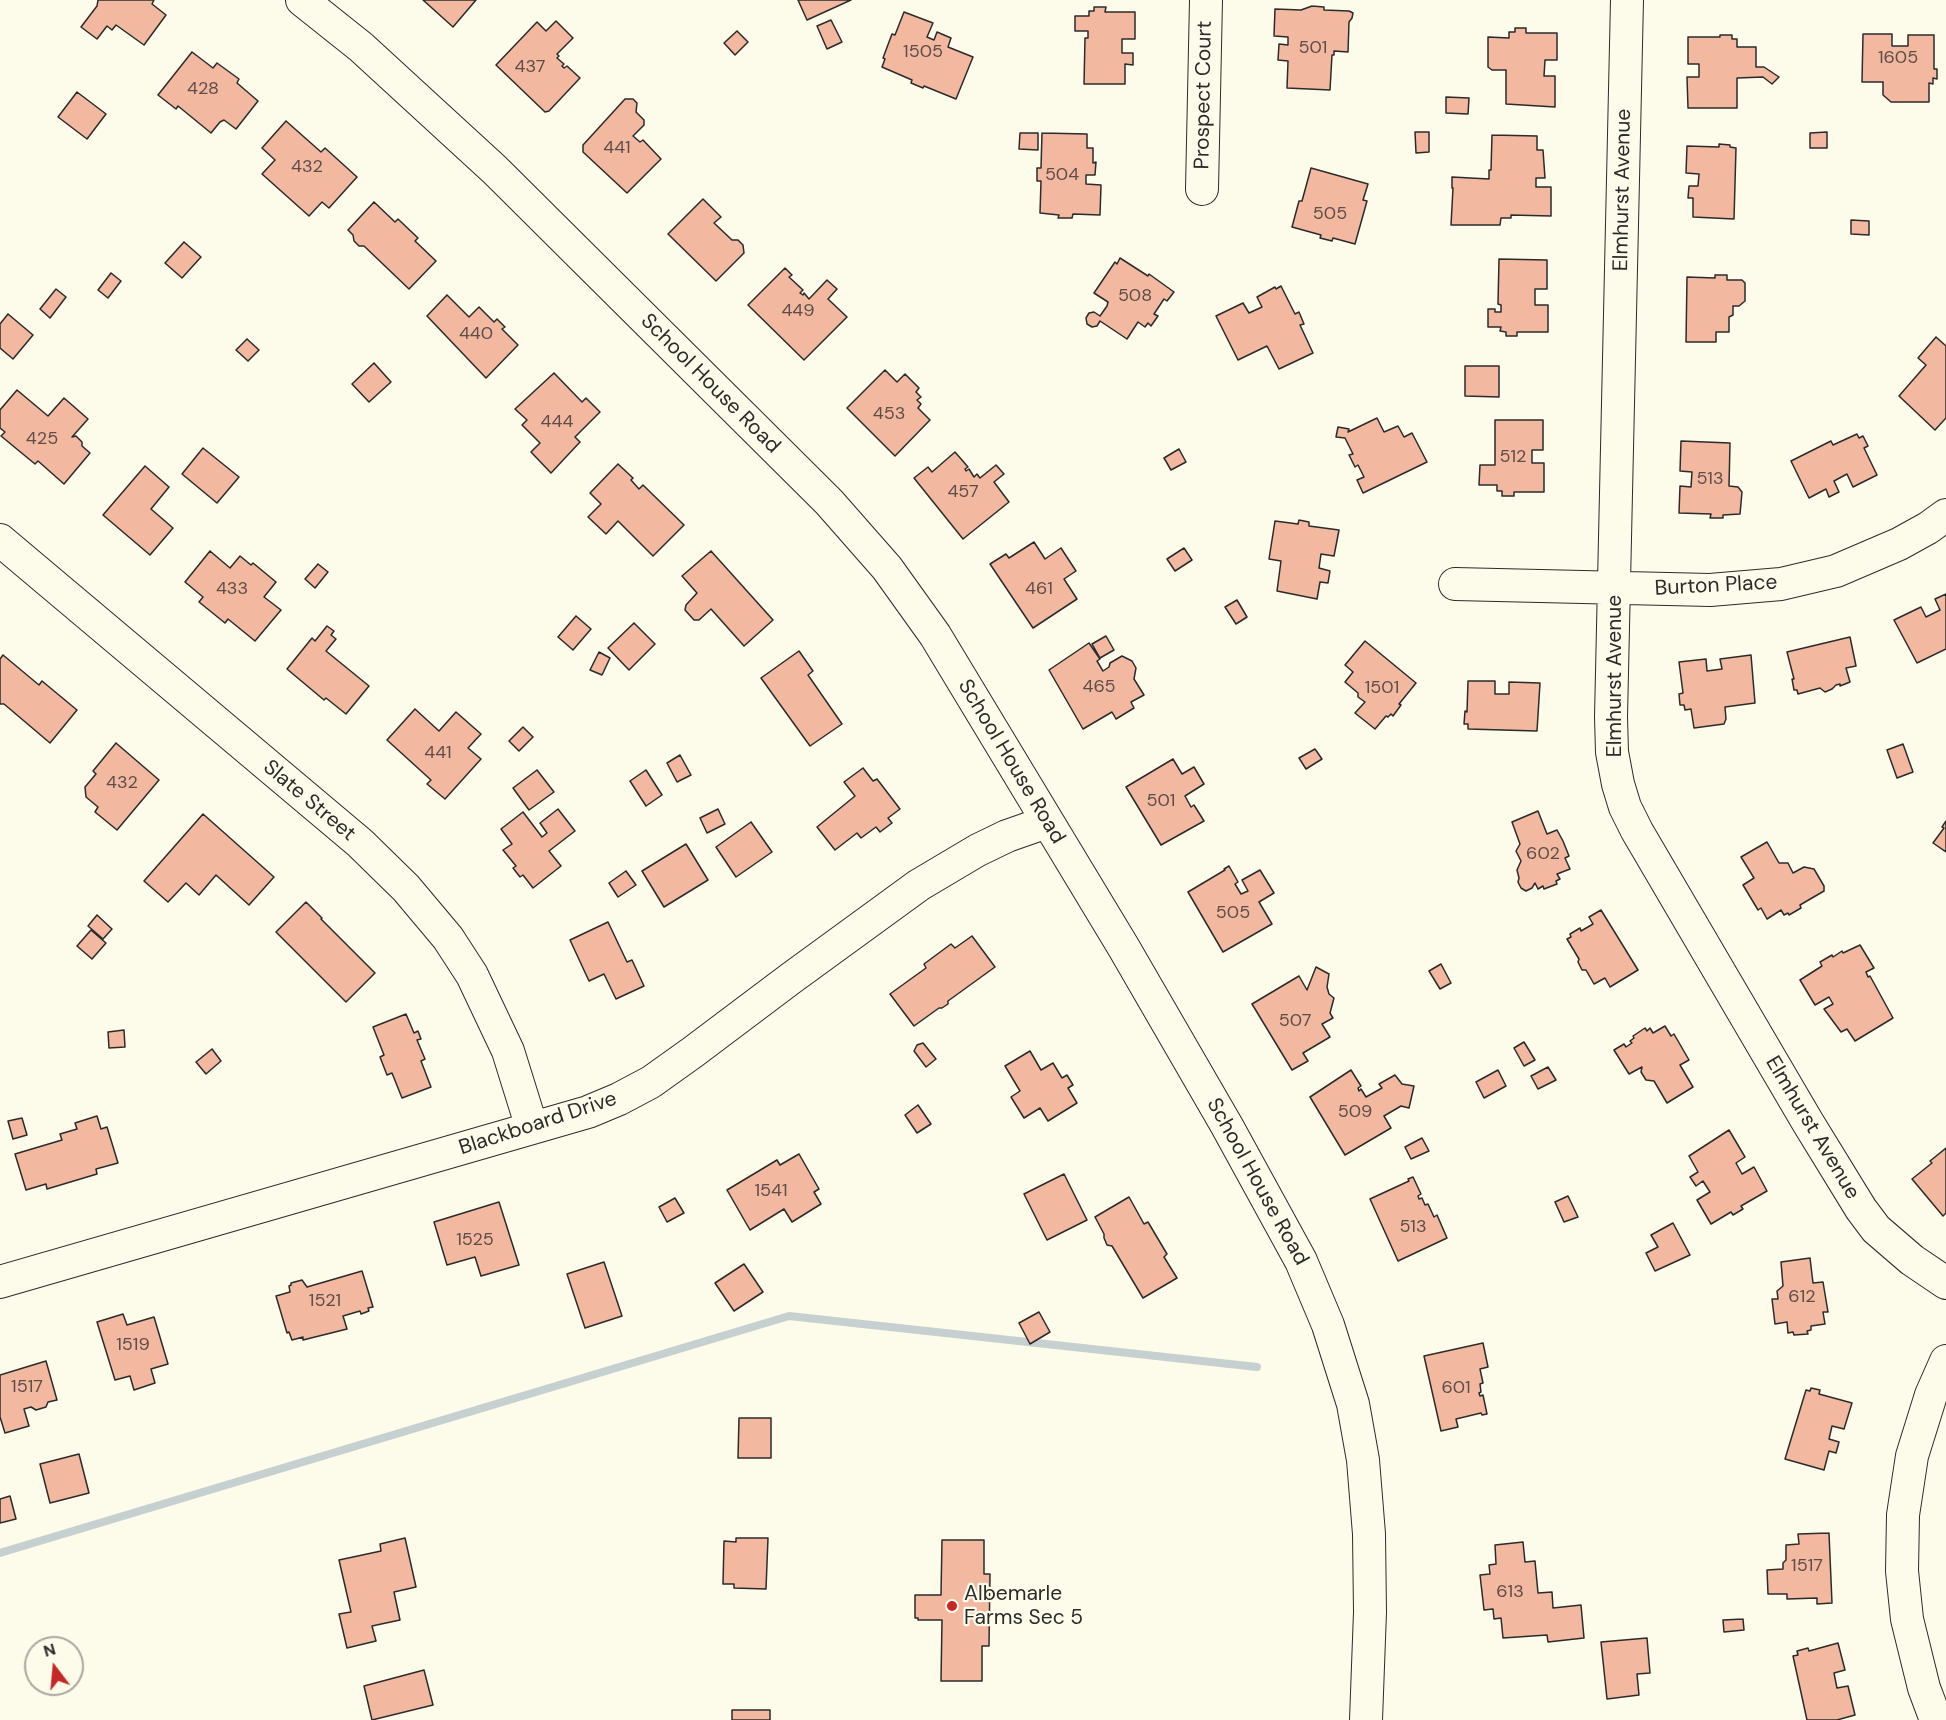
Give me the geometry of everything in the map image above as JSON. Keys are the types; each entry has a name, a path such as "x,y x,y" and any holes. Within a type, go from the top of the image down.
{"street":[{"name":"School House Road","path":"302,0 361,48 495,170 828,502 887,568 935,635 1124,948 1227,1126 1301,1261 1329,1325 1353,1404 1363,1460 1369,1534 1370,1612 1366,1720"},
{"name":"Prospect Court","path":"1202,189 1206,0"},
{"name":"Elmhurst Avenue","path":"1627,0 1612,752 1618,784 1633,823 1861,1209 1876,1229 1911,1260 1946,1283"},
{"name":"Burton Place","path":"1455,584 1710,590 1781,584 1836,571 1899,544 1946,515"},
{"name":"Slate Street","path":"0,540 360,843 406,888 448,938 472,975 508,1051 532,1128"},
{"name":"Blackboard Drive","path":"0,1282 588,1112 619,1099 651,1082 919,885 978,850 1007,836 1047,822"},
{"path":"1936,1720 1924,1688 1907,1619 1902,1571 1903,1515 1912,1456 1931,1395 1946,1361"}],"building":[{"path":"98,0 154,0 152,4 166,15 144,45 116,25 112,30 107,26 97,39 81,27 97,6"},
{"path":"423,0 476,0 453,27"},
{"path":"798,0 851,0 807,20"},
{"path":"1312,6 1324,7 1324,10 1353,13 1349,22 1348,52 1334,51 1332,55 1330,90 1287,88 1288,61 1278,60 1279,44 1288,45 1288,37 1274,36 1275,9 1301,10"},
{"path":"1094,7 1106,7 1105,12 1135,12 1135,39 1122,39 1122,53 1133,53 1133,65 1125,64 1125,84 1084,84 1085,38 1088,38 1088,31 1075,31 1075,16 1089,16 1089,11 1094,11"},
{"path":"904,12 933,23 927,37 934,40 937,32 951,38 948,47 973,57 956,99 911,83 912,80 882,67 892,34 895,35"},
{"path":"831,20 842,42 827,49 817,26"},
{"path":"556,21 573,38 557,54 559,56 557,58 564,64 562,66 564,68 567,66 580,78 549,111 545,112 496,65 537,22 546,31"},
{"path":"1515,28 1526,28 1526,33 1557,33 1557,60 1545,60 1544,76 1555,76 1555,107 1506,104 1506,70 1492,70 1488,67 1488,37 1509,38 1509,32 1515,32"},
{"path":"737,31 748,42 735,55 724,43"},
{"path":"1863,34 1892,34 1892,46 1908,46 1908,35 1934,35 1934,69 1937,69 1937,79 1933,78 1933,84 1929,83 1929,102 1891,102 1883,95 1883,82 1862,82"},
{"path":"1720,35 1732,35 1732,39 1737,39 1737,47 1756,47 1756,67 1764,67 1779,77 1772,84 1763,77 1737,78 1737,108 1688,108 1687,77 1699,77 1699,64 1688,64 1688,37 1720,37"},
{"path":"192,52 213,68 217,63 239,79 237,83 258,101 236,129 224,120 211,133 178,106 176,109 158,95"},
{"path":"77,92 106,114 87,139 58,117"},
{"path":"1446,97 1469,98 1468,114 1446,113"},
{"path":"625,99 633,99 637,103 636,112 644,120 644,125 633,136 640,142 643,140 661,159 627,193 583,152 583,145"},
{"path":"286,121 321,152 325,148 357,177 329,208 322,202 309,216 262,174 275,160 262,148"},
{"path":"1415,132 1429,132 1429,152 1416,153"},
{"path":"1827,132 1827,148 1810,148 1810,133"},
{"path":"1020,133 1038,133 1038,150 1019,149"},
{"path":"1042,133 1087,134 1087,148 1093,148 1093,163 1096,162 1095,175 1086,175 1086,184 1101,185 1100,215 1073,214 1072,218 1058,218 1059,215 1040,213 1041,181 1037,181 1037,168 1041,168"},
{"path":"1492,135 1537,136 1537,150 1543,150 1545,178 1536,178 1536,187 1551,187 1551,216 1511,215 1511,218 1501,218 1500,225 1451,225 1452,177 1489,179"},
{"path":"1719,144 1736,148 1734,219 1693,217 1693,198 1688,198 1689,186 1698,186 1699,174 1686,173 1687,146 1719,147"},
{"path":"1311,168 1368,184 1363,200 1367,201 1355,244 1333,238 1332,241 1320,238 1321,235 1292,227"},
{"path":"703,199 721,217 714,223 732,240 738,240 743,245 744,253 716,281 668,234"},
{"path":"374,202 395,222 398,219 418,238 415,241 436,261 409,289 364,246 359,246 348,230"},
{"path":"1851,220 1869,221 1869,235 1851,234"},
{"path":"184,242 201,257 182,278 165,263"},
{"path":"1120,258 1148,276 1149,274 1174,292 1167,301 1164,299 1154,314 1158,316 1151,326 1148,323 1145,327 1138,322 1127,339 1100,321 1097,326 1092,327 1087,324 1086,318 1089,313 1094,312 1100,316 1107,306 1108,302 1094,293"},
{"path":"1499,259 1547,260 1547,289 1535,289 1535,305 1548,305 1548,332 1517,332 1517,336 1506,336 1506,332 1500,331 1501,327 1488,327 1488,309 1501,312 1501,305 1498,304"},
{"path":"785,268 792,275 789,277 803,290 800,293 803,295 804,293 809,299 827,280 837,289 828,299 847,317 804,360 748,305"},
{"path":"111,273 121,281 108,298 98,290"},
{"path":"1715,275 1727,275 1727,280 1742,280 1745,283 1745,301 1739,306 1733,306 1733,315 1729,317 1729,332 1716,332 1716,342 1686,342 1687,277 1715,278"},
{"path":"1281,286 1295,314 1299,312 1304,324 1300,325 1313,353 1279,369 1267,346 1238,360 1216,316 1243,303 1249,313 1262,307 1257,297"},
{"path":"56,289 66,297 50,318 40,309"},
{"path":"447,295 469,317 479,307 494,322 497,319 505,327 502,329 518,345 486,378 427,316"},
{"path":"8,314 33,335 13,359 0,348 0,324"},
{"path":"1936,337 1946,346 1946,418 1935,430 1899,396 1926,365 1918,358"},
{"path":"247,339 259,350 248,361 236,350"},
{"path":"374,363 391,382 369,402 352,384"},
{"path":"1465,366 1499,366 1499,397 1465,396"},
{"path":"885,370 897,382 905,374 919,388 916,392 921,397 917,400 921,404 918,408 930,420 895,456 847,408"},
{"path":"554,373 582,402 586,398 600,412 575,437 580,442 551,473 531,452 540,443 522,425 527,420 515,409"},
{"path":"17,390 48,416 64,398 88,419 72,437 76,436 90,453 64,484 38,461 35,464 1,436 5,432 0,428 0,410"},
{"path":"1377,418 1384,432 1398,426 1404,437 1412,433 1427,462 1363,493 1357,480 1364,477 1358,465 1355,467 1349,455 1353,454 1345,438 1336,437 1338,427 1349,429 1348,432"},
{"path":"1495,420 1543,420 1543,450 1532,450 1532,463 1544,463 1544,492 1514,492 1514,496 1502,496 1502,491 1497,491 1497,485 1479,485 1480,465 1495,465"},
{"path":"1857,434 1859,438 1863,436 1868,446 1864,448 1877,475 1853,487 1847,474 1834,481 1839,492 1829,497 1826,489 1809,498 1791,461 1831,441 1833,445"},
{"path":"1681,441 1730,443 1729,486 1738,487 1742,492 1740,514 1710,518 1711,514 1679,513 1680,486 1691,487 1692,472 1680,471"},
{"path":"203,448 239,477 217,503 182,474"},
{"path":"1179,449 1186,462 1171,470 1164,458"},
{"path":"955,452 968,467 966,471 969,469 974,477 977,474 980,478 996,465 1004,474 994,482 1009,502 963,539 914,478 928,467 932,472"},
{"path":"618,464 633,478 631,480 639,489 643,485 684,525 653,556 618,521 606,534 588,517 601,504 590,493"},
{"path":"145,466 169,487 151,509 173,528 150,555 103,515"},
{"path":"1299,520 1309,522 1309,526 1339,530 1334,556 1321,554 1319,568 1330,571 1328,583 1320,582 1317,599 1277,591 1281,561 1269,559 1275,521 1298,524"},
{"path":"1034,542 1045,559 1061,548 1076,571 1064,579 1077,599 1033,628 990,564 1006,554 1009,558"},
{"path":"1184,548 1192,560 1175,571 1167,559"},
{"path":"210,551 230,568 240,556 251,565 253,563 276,582 264,597 281,610 255,641 228,619 225,623 199,602 203,597 185,582"},
{"path":"711,551 773,620 744,646 711,609 699,620 694,620 685,610 686,605 697,593 682,576"},
{"path":"318,564 328,572 315,588 305,579"},
{"path":"1946,594 1946,649 1917,663 1894,620 1921,607 1926,617 1940,610 1935,599"},
{"path":"1237,600 1247,617 1236,624 1225,607"},
{"path":"576,616 591,629 573,650 558,637"},
{"path":"634,623 655,644 629,670 608,648"},
{"path":"327,626 334,631 331,635 336,639 326,651 369,686 346,714 326,698 324,700 287,669 312,638 315,641"},
{"path":"1106,636 1114,650 1100,658 1092,644"},
{"path":"1850,637 1856,666 1846,668 1850,682 1840,686 1840,684 1836,685 1825,692 1820,688 1798,694 1797,690 1794,690 1792,679 1794,679 1787,652"},
{"path":"1365,641 1416,683 1399,704 1401,705 1393,716 1391,714 1386,716 1375,729 1355,713 1365,702 1345,682 1353,672 1345,665"},
{"path":"1089,643 1100,659 1097,661 1103,671 1109,667 1110,663 1122,656 1132,661 1136,668 1134,679 1144,695 1131,702 1134,708 1116,719 1112,712 1083,729 1049,670"},
{"path":"799,651 813,671 808,675 842,724 810,746 761,678"},
{"path":"599,652 610,658 602,675 590,670"},
{"path":"3,655 39,685 42,681 77,710 50,743 4,704 0,704 0,659"},
{"path":"1751,655 1755,703 1725,707 1724,724 1694,728 1691,709 1685,710 1684,705 1680,705 1679,694 1683,693 1679,662 1706,659 1707,671 1722,669 1720,659"},
{"path":"1468,681 1495,681 1495,694 1509,694 1509,682 1540,683 1537,731 1468,729 1468,724 1464,724 1465,711 1467,712"},
{"path":"415,709 439,731 456,712 481,734 468,748 481,759 445,799 427,784 431,780 387,740"},
{"path":"523,727 533,737 519,751 509,741"},
{"path":"116,743 159,780 117,830 95,812 98,807 86,797 85,787 96,774 93,771"},
{"path":"1903,744 1913,772 1897,778 1887,750"},
{"path":"1315,749 1322,759 1306,769 1299,758"},
{"path":"680,755 691,775 677,782 667,763"},
{"path":"1173,759 1182,774 1194,767 1204,784 1185,796 1191,807 1194,805 1204,821 1161,845 1126,787"},
{"path":"863,768 873,781 877,779 900,809 888,818 892,823 880,832 876,827 861,838 857,833 835,850 817,827 855,796 844,782"},
{"path":"537,770 554,792 529,810 513,788"},
{"path":"646,770 662,795 646,806 630,781"},
{"path":"558,809 575,831 549,851 561,866 533,888 523,875 520,877 513,868 516,866 503,850 512,844 501,829 523,812 542,837 547,833 540,823"},
{"path":"718,809 725,824 707,833 700,818"},
{"path":"1538,811 1547,834 1557,830 1569,856 1565,858 1570,869 1557,874 1560,879 1556,881 1557,884 1538,889 1535,883 1526,891 1518,882 1517,870 1521,861 1516,851 1520,844 1512,822"},
{"path":"203,814 274,877 249,905 216,875 199,895 186,883 168,902 144,881"},
{"path":"1946,821 1946,852 1933,843 1944,828 1942,827"},
{"path":"751,822 772,852 736,877 716,847"},
{"path":"1767,842 1779,863 1788,863 1793,873 1804,867 1814,869 1824,886 1824,891 1800,905 1801,908 1789,915 1788,913 1784,915 1781,910 1767,919 1761,908 1758,910 1743,885 1754,878 1741,857"},
{"path":"686,844 708,880 664,907 642,871"},
{"path":"1229,866 1238,882 1235,884 1241,894 1248,891 1242,880 1260,870 1274,893 1259,902 1272,924 1223,952 1188,892"},
{"path":"626,871 636,885 618,897 609,883"},
{"path":"306,902 375,973 346,1002 276,932"},
{"path":"1601,910 1638,970 1610,987 1605,978 1594,984 1586,970 1582,970 1579,959 1567,939 1571,937 1570,934 1580,928 1581,931 1593,924 1589,917"},
{"path":"97,915 112,929 103,939 88,926"},
{"path":"608,922 627,962 632,960 644,986 616,999 604,974 589,981 570,940"},
{"path":"91,930 106,943 92,959 77,946"},
{"path":"972,936 995,967 948,1001 948,1004 914,1026 890,994 926,968 924,964 951,944 955,948"},
{"path":"1860,945 1874,968 1866,972 1868,977 1870,976 1893,1018 1855,1041 1847,1029 1841,1032 1824,1009 1833,1004 1829,997 1815,1005 1800,980 1822,966 1820,962 1832,955 1833,957 1842,951 1843,953"},
{"path":"1441,964 1451,983 1440,989 1429,971"},
{"path":"1316,967 1329,974 1327,987 1329,994 1334,998 1330,1013 1333,1018 1322,1024 1330,1037 1303,1053 1308,1061 1292,1070 1252,1004 1299,976 1307,990"},
{"path":"406,1014 414,1033 418,1031 421,1039 417,1040 425,1059 421,1061 431,1087 402,1098 392,1073 387,1075 380,1057 384,1055 373,1027"},
{"path":"1665,1026 1671,1036 1674,1034 1689,1060 1680,1065 1693,1087 1667,1103 1654,1081 1646,1080 1641,1072 1642,1067 1629,1074 1614,1050 1624,1044 1626,1047 1632,1043 1630,1041 1634,1038 1633,1036 1645,1028 1647,1031 1650,1028 1653,1033"},
{"path":"124,1030 125,1047 109,1048 108,1032"},
{"path":"1524,1042 1535,1060 1524,1066 1514,1048"},
{"path":"923,1043 936,1059 926,1067 914,1051 917,1045"},
{"path":"212,1049 221,1061 206,1074 196,1062"},
{"path":"1030,1051 1041,1070 1053,1063 1062,1078 1067,1075 1073,1085 1068,1088 1077,1103 1048,1121 1040,1108 1024,1118 1011,1097 1020,1091 1005,1066"},
{"path":"1548,1067 1556,1080 1538,1089 1531,1076"},
{"path":"1351,1070 1361,1086 1358,1088 1359,1091 1361,1089 1366,1097 1382,1088 1379,1084 1395,1075 1402,1084 1414,1086 1409,1108 1401,1106 1384,1116 1391,1128 1345,1155 1310,1097"},
{"path":"1498,1070 1506,1086 1484,1098 1476,1082"},
{"path":"918,1105 931,1124 917,1133 905,1115"},
{"path":"97,1116 101,1129 107,1127 118,1163 96,1169 97,1174 47,1189 46,1184 26,1190 15,1154 62,1140 60,1134 77,1129 75,1123"},
{"path":"22,1118 27,1135 13,1139 8,1121"},
{"path":"1729,1130 1745,1157 1736,1163 1742,1174 1754,1167 1767,1191 1741,1206 1743,1209 1733,1215 1731,1212 1711,1224 1697,1200 1710,1192 1703,1181 1696,1186 1690,1177 1698,1172 1689,1156"},
{"path":"1422,1138 1429,1151 1411,1159 1405,1147"},
{"path":"1946,1148 1946,1213 1943,1216 1912,1179"},
{"path":"799,1154 819,1189 814,1192 821,1204 792,1222 784,1209 750,1230 727,1190 777,1160 780,1165"},
{"path":"1064,1174 1087,1220 1047,1240 1024,1194"},
{"path":"1413,1177 1421,1194 1418,1196 1419,1199 1422,1198 1425,1205 1428,1204 1434,1217 1437,1215 1447,1238 1398,1261 1370,1199"},
{"path":"1568,1196 1578,1217 1564,1222 1555,1202"},
{"path":"1129,1197 1144,1224 1148,1222 1167,1254 1164,1257 1177,1278 1143,1298 1112,1246 1107,1245 1095,1217"},
{"path":"675,1198 684,1213 667,1222 659,1207"},
{"path":"499,1202 519,1265 481,1276 475,1257 447,1265 434,1222"},
{"path":"1673,1223 1690,1255 1655,1271 1646,1253 1658,1247 1651,1235"},
{"path":"1810,1258 1813,1283 1823,1282 1828,1312 1823,1312 1825,1324 1811,1326 1811,1330 1807,1331 1808,1334 1794,1335 1793,1332 1788,1333 1787,1322 1775,1324 1772,1299 1778,1299 1777,1291 1783,1286 1781,1262"},
{"path":"604,1262 622,1316 585,1328 567,1274"},
{"path":"744,1264 763,1292 734,1311 715,1283"},
{"path":"362,1271 373,1307 368,1308 369,1311 343,1316 347,1329 303,1340 303,1337 292,1340 289,1332 287,1333 276,1296 290,1292 291,1283 302,1280 307,1287"},
{"path":"1039,1312 1050,1332 1030,1344 1019,1323"},
{"path":"123,1314 127,1325 154,1317 168,1364 151,1369 155,1383 134,1390 130,1376 115,1380 97,1322"},
{"path":"1483,1343 1488,1367 1480,1369 1483,1383 1480,1384 1481,1392 1479,1393 1480,1396 1483,1395 1487,1414 1482,1415 1481,1413 1456,1419 1458,1427 1441,1431 1424,1356"},
{"path":"46,1361 57,1400 48,1402 46,1407 36,1410 31,1407 24,1409 29,1426 5,1433 0,1417 0,1375"},
{"path":"1811,1388 1820,1390 1819,1394 1852,1403 1844,1429 1832,1426 1829,1439 1839,1442 1836,1453 1829,1451 1824,1470 1785,1459 1806,1390 1810,1391"},
{"path":"739,1418 771,1418 771,1458 738,1458"},
{"path":"79,1454 89,1493 50,1503 40,1464"},
{"path":"10,1496 16,1519 0,1523 0,1499"},
{"path":"1829,1533 1832,1603 1817,1604 1817,1598 1787,1599 1787,1594 1768,1594 1767,1570 1783,1569 1783,1563 1786,1560 1786,1545 1799,1544 1798,1534"},
{"path":"405,1538 416,1587 394,1592 400,1620 372,1626 376,1641 347,1648 339,1614 351,1612 339,1560 381,1551 380,1544"},
{"path":"736,1538 768,1538 766,1589 734,1588 734,1584 723,1584 724,1541 736,1542"},
{"name":"Albemarle Farms Sec 5","path":"942,1540 984,1540 984,1574 990,1574 989,1646 982,1646 982,1681 941,1681 942,1620 915,1618 915,1595 941,1595"},
{"path":"1523,1542 1525,1562 1535,1561 1538,1593 1552,1592 1553,1608 1581,1605 1584,1638 1548,1642 1547,1635 1503,1638 1501,1618 1494,1619 1493,1609 1484,1610 1480,1575 1490,1574 1489,1565 1496,1564 1495,1545"},
{"path":"1743,1619 1744,1630 1724,1632 1723,1620"},
{"path":"1647,1638 1650,1673 1637,1674 1639,1695 1607,1699 1601,1642"},
{"path":"1838,1643 1845,1670 1834,1673 1837,1688 1848,1686 1855,1715 1837,1720 1807,1720 1793,1656 1798,1655 1797,1651 1808,1648 1809,1651"},
{"path":"424,1670 433,1705 372,1720 364,1686"},
{"path":"732,1710 770,1710 770,1720 732,1720"}],"waterway":[{"path":"0,1553 789,1316 1257,1367"}],"place":[{"name":"Albemarle Farms Sec 5","path":"952,1606"}]}
